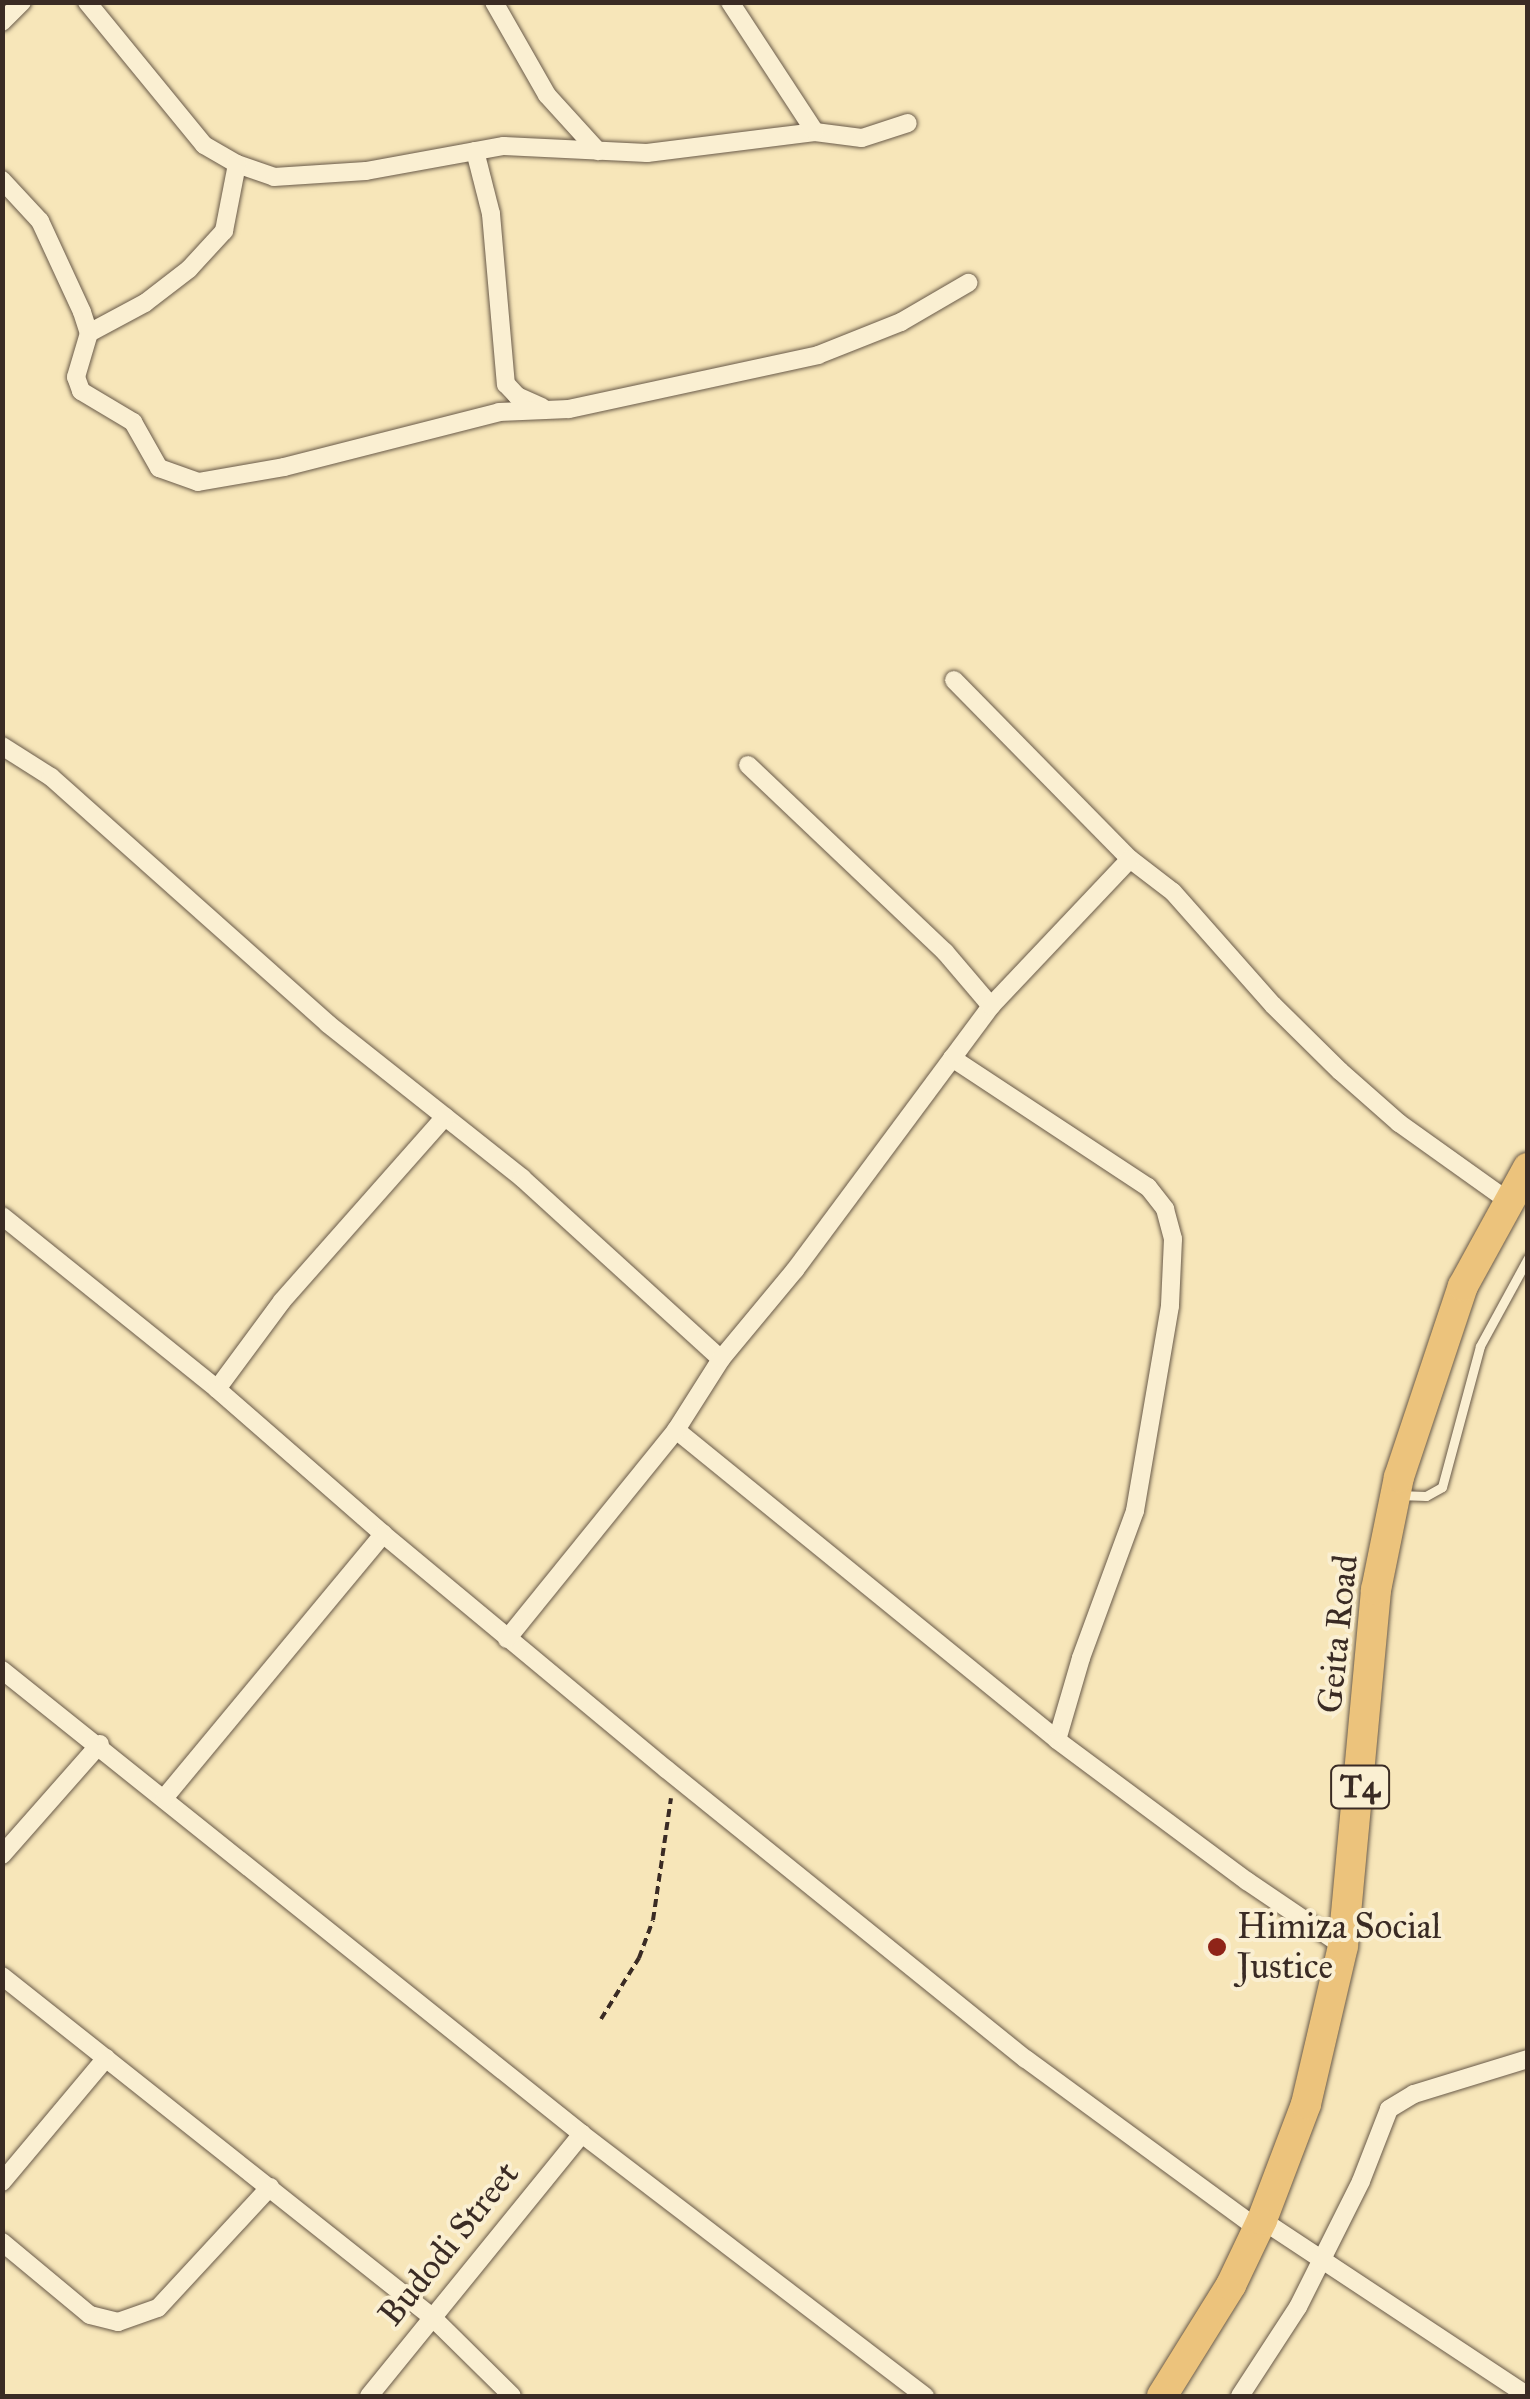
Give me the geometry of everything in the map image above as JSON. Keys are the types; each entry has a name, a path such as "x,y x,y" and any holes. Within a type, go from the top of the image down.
{"highway":[{"name":"Geita Road","path":"1162,2396 1232,2286 1306,2104 1344,1946 1376,1590 1396,1495 1434,1364 1464,1286 1506,1200 1528,1168"}],"street":[{"path":"2,22 22,2"},
{"path":"87,2 192,133 237,164 274,176 309,178 530,144 647,153 816,132 862,138 908,123"},
{"path":"494,2 548,95 598,152"},
{"path":"730,2 816,132"},
{"path":"475,151 495,242 506,384 518,396 544,408"},
{"path":"89,333 145,303 189,269 224,231 237,164"},
{"path":"2,180 45,230 66,269 89,333 76,378 81,391 132,422 159,468 198,482 284,467 458,421 604,402 818,355 900,322 968,283"},
{"path":"954,680 1130,859 1173,892 1250,980 1340,1071 1399,1123 1506,1200"},
{"path":"2,746 51,777 328,1024 601,1246 721,1359"},
{"path":"748,765 945,952 991,1006"},
{"path":"507,1639 676,1430 721,1359 795,1270 991,1006 1130,859"},
{"path":"952,1058 1148,1187 1164,1210 1174,1238 1170,1306 1135,1512 1080,1658 1057,1740"},
{"path":"217,1389 282,1301 445,1117"},
{"path":"2,1216 217,1389 507,1639 1026,2059 1153,2157 1322,2260 1528,2396"},
{"path":"676,1430 1057,1740 1247,1881 1344,1946"},
{"path":"165,1797 383,1534"},
{"path":"2,1670 100,1744 582,2134 925,2396"},
{"path":"2,1855 100,1744"},
{"path":"2,1976 432,2317 512,2396"},
{"path":"2,2182 106,2058"},
{"path":"1240,2396 1298,2307 1389,2108 1414,2094 1528,2059"},
{"name":"Budodi Street","path":"368,2396 582,2134"},
{"path":"2,2242 90,2315 118,2322 158,2308 270,2187"}],"lane":[{"path":"1396,1495 1426,1496 1442,1487 1480,1346 1528,1258"}],"path":[{"path":"601,2019 639,1958 658,1900 672,1805 666,1769"}],"place":[{"name":"Himiza Social Justice","path":"1217,1947"}]}
